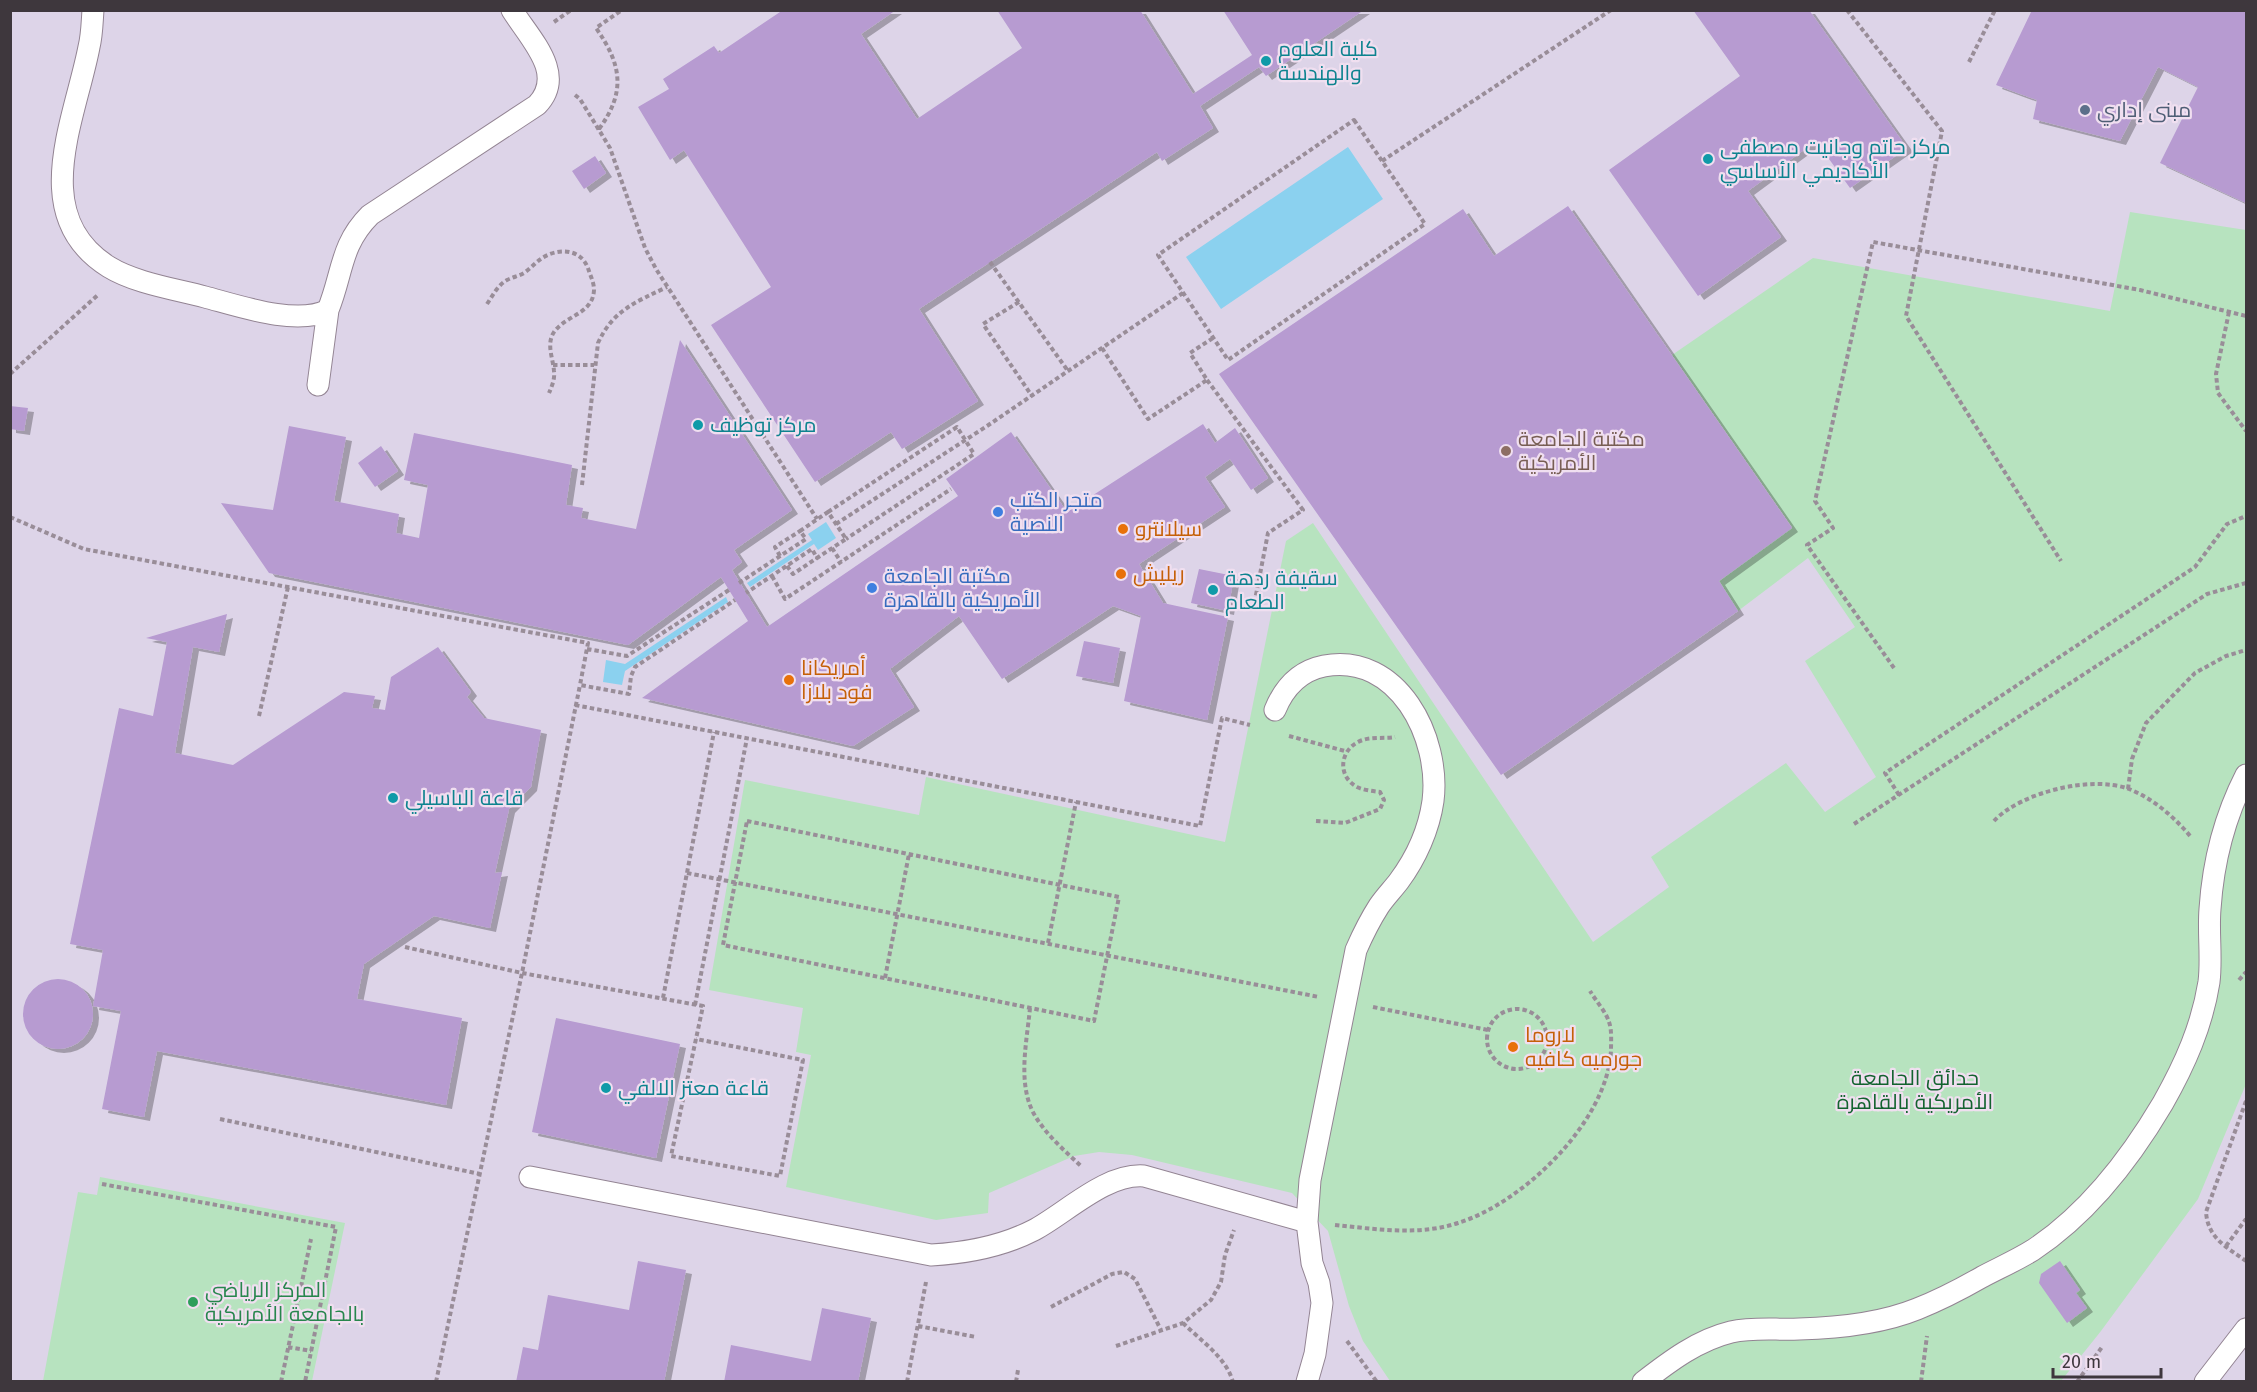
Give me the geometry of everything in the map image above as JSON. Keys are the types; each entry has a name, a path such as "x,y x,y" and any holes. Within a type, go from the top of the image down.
{"lane":[{"path":"93,10 90,46 65,149 62,193 66,215 77,236 92,254 110,268 121,273 230,303 293,317 317,315 328,310"},
{"path":"318,385 328,310 349,241 358,227 370,215 537,105 543,98 550,79 545,60 512,10"},
{"path":"1275,710 1289,685 1316,668 1352,665 1370,670 1393,685 1419,722 1427,737 1434,779 1429,820 1414,856 1400,880 1381,903 1365,928 1356,950 1313,1161 1307,1222 1312,1263 1319,1283 1322,1303 1315,1354 1307,1382"},
{"path":"1643,1382 1688,1350 1710,1339 1732,1332 1753,1329 1857,1325 1932,1303 2033,1250 2091,1201 2120,1169 2145,1134 2183,1068 2196,1036 2209,979 2210,910 2214,880 2226,825 2247,775"},
{"path":"530,1177 932,1255 958,1254 1010,1241 1034,1230 1103,1187 1125,1177 1144,1176 1307,1222"},
{"path":"2208,1381 2247,1329"}],"path":[{"path":"598,129 616,101 618,82 616,64 609,47 596,28 622,10"},
{"path":"1382,161 1611,10"},
{"path":"1847,10 1942,131 1906,316 2061,561"},
{"path":"1969,62 1995,10"},
{"path":"548,88 564,88 580,99 610,148 645,248 817,519"},
{"path":"1354,120 1382,161 1425,224 1228,360 1158,255 1354,120"},
{"path":"1894,668 1807,545 1833,528 1815,501 1873,242 2140,290 2247,316"},
{"path":"487,304 498,287 507,280 522,274 540,259 556,251 563,250 579,256 586,263 593,281 593,296 585,309 561,324 553,333 550,346 553,384 549,393"},
{"path":"990,262 1068,371"},
{"path":"10,374 121,273"},
{"path":"582,485 598,343 604,329 613,318 631,305 667,286"},
{"path":"836,524 966,440 1183,293"},
{"path":"1019,302 983,324 1032,396"},
{"path":"2229,312 2216,374 2218,393 2247,431"},
{"path":"1214,338 1190,353 1207,380 1303,510 1268,533 1255,600"},
{"path":"1102,348 1148,419 1207,380"},
{"path":"552,365 594,366"},
{"path":"780,556 774,547 957,427 974,454 793,574 787,566"},
{"path":"772,576 785,599 951,489"},
{"path":"828,512 846,540"},
{"path":"1899,795 1885,773 2195,567 2227,524 2247,516"},
{"path":"10,517 84,549 588,643 522,973 436,1382"},
{"path":"740,583 806,539 800,531"},
{"path":"832,548 841,562"},
{"path":"746,593 812,549 817,558"},
{"path":"1854,824 2207,594 2247,583"},
{"path":"259,716 288,587"},
{"path":"586,649 627,656 729,590"},
{"path":"580,685 628,694 635,667 735,600"},
{"path":"2128,789 2132,759 2146,723 2195,672 2226,656 2247,650"},
{"path":"575,705 1200,826 1222,718 1248,725"},
{"path":"1279,734 1345,751 1365,739 1393,738 1419,722"},
{"path":"663,998 714,732"},
{"path":"695,1005 747,738"},
{"path":"1317,821 1346,823 1380,809 1384,800 1380,792 1358,788 1347,776 1343,768 1345,751"},
{"path":"1994,820 2004,810 2048,792 2090,785 2128,789 2167,811 2184,828 2196,844 2214,880"},
{"path":"1048,944 1076,802"},
{"path":"747,821 1059,885 1119,897 1094,1021 723,945 747,821"},
{"path":"885,978 909,854"},
{"path":"687,873 1488,1030"},
{"path":"405,947 522,973 703,1006 671,1156 780,1176 803,1060 696,1039"},
{"path":"1307,1222 1398,1230 1433,1229 1479,1216 1522,1190 1558,1155 1593,1108 1602,1091 1610,1059 1610,1030 1609,1022 1590,991"},
{"path":"1030,1008 1025,1082 1027,1096 1034,1114 1055,1141 1103,1187"},
{"path":"1518,1009 1528,1011 1536,1016 1546,1032 1544,1052 1530,1066 1511,1069 1501,1065 1489,1050 1488,1030 1500,1014 1518,1009"},
{"path":"2247,1101 2206,1212 2210,1231 2247,1262"},
{"path":"220,1119 480,1174"},
{"path":"102,1184 336,1227 305,1382"},
{"path":"1116,1346 1183,1323 1202,1308 1216,1291 1223,1274 1225,1255 1243,1204"},
{"path":"2226,1246 2247,1219"},
{"path":"281,1382 311,1239"},
{"path":"908,1382 932,1255"},
{"path":"1051,1307 1112,1274 1124,1272 1135,1279 1161,1330"},
{"path":"1921,1382 1932,1303"},
{"path":"1183,1323 1220,1359 1229,1370 1233,1382"},
{"path":"918,1326 976,1337"},
{"path":"288,1347 311,1351"},
{"path":"2077,1382 2102,1347"},
{"path":"1016,1382 1018,1370"}],"shaded area":[{"path":"11,11 2246,11 2246,1381 11,1381"}],"green space":[{"name":"حدائق الجامعة الأمريكية بالقاهرة","path":"2130,212 2246,230 2246,1084 2198,1199 2101,1331 2061,1381 1390,1381 1363,1341 1349,1306 1328,1231 1292,1193 1132,1155 1099,1152 1074,1156 989,1193 988,1213 936,1220 786,1187 811,1055 796,1052 803,1008 709,990 745,780 919,815 926,777 1225,842 1286,541 1313,523 1593,942 1669,887 1651,857 1786,763 1825,812 1876,777 1805,661 1855,627 1808,558 1738,611 1719,581 1792,527 1672,355 1813,258 2110,311"},
{"name":"المركز الرياضي بالجامعة الأمريكية","path":"100,1177 345,1223 312,1381 43,1381 78,1192 97,1195"}],"water":[{"path":"1348,147 1383,199 1221,309 1186,257"},
{"path":"826,522 836,538 818,550 814,544 750,587 747,583 812,540 808,534"},
{"path":"726,597 728,602 625,671 622,685 603,682 606,660 625,664"}],"building":[{"path":"783,10 896,10 861,34 917,119 1022,48 997,10 1140,10 1193,94 1252,55 1223,10 1364,10 1266,76 1259,67 1200,106 1213,128 1162,161 1157,152 919,309 978,401 902,449 891,432 815,482 711,325 771,287 684,150 670,160 638,107 669,89 663,79 714,46 719,53"},
{"name":"مركز حاتم وجانيت مصطفى الأكاديمي الأساسي","path":"1693,10 1809,10 1907,148 1850,188 1816,141 1748,191 1781,237 1698,296 1609,170 1740,76"},
{"name":"مبنى إداري","path":"2032,10 2246,10 2246,203 2160,163 2198,87 2158,67 2120,141 2033,119 2037,100 1996,85"},
{"path":"595,156 606,173 584,189 572,171"},
{"name":"مكتبة الجامعة الأمريكية","path":"1568,206 1792,528 1719,581 1738,611 1501,775 1219,374 1463,209 1494,256"},
{"path":"680,340 792,510 734,550 742,562 732,570 767,627 958,496 946,479 1011,432 1067,512 1203,424 1215,443 1235,428 1268,478 1251,490 1230,459 1205,477 1225,507 1139,564 1163,603 1228,617 1207,720 1124,701 1141,616 1113,606 1002,679 959,616 890,669 914,707 853,746 642,698 748,621 721,577 628,645 269,573 221,503 273,510 289,426 346,437 334,501 399,514 396,533 419,538 428,485 404,480 414,433 572,465 566,505 583,508 581,518 636,529"},
{"path":"10,406 28,408 24,431 10,429"},
{"path":"381,446 398,471 375,487 358,463"},
{"name":"سقيفة ردهة الطعام","path":"1199,569 1234,576 1228,611 1191,603"},
{"path":"227,614 219,652 193,647 175,753 233,765 344,692 375,696 372,708 385,710 391,677 438,647 471,692 467,697 484,718 541,730 531,787 509,809 495,873 502,872 490,928 434,916 364,964 357,999 462,1018 446,1105 157,1051 144,1117 102,1109 121,1011 93,1006 103,950 70,944 119,708 153,716 167,642 146,638"},
{"path":"1084,641 1120,648 1113,683 1076,676"},
{"path":"58,979 71,982 83,989 90,1001 93,1014 90,1027 83,1039 71,1046 58,1049 45,1046 33,1039 26,1027 23,1014 26,1001 33,989 45,982"},
{"name":"قاعة معتز الالفي","path":"556,1018 680,1044 656,1158 532,1132"},
{"path":"638,1261 686,1270 664,1382 516,1382 523,1347 538,1350 548,1295 629,1310"},
{"path":"2060,1261 2080,1290 2076,1293 2087,1308 2067,1323 2039,1283 2041,1274"},
{"path":"822,1308 871,1318 858,1382 724,1382 731,1345 811,1361"}],"place":[{"name":"كلية العلوم والهندسة","path":"1266,61"},
{"name":"مبنى إداري","path":"2085,110"},
{"name":"مركز حاتم وجانيت مصطفى الأكاديمي الأساسي","path":"1708,159"},
{"name":"مركز توظيف","path":"698,425"},
{"name":"مكتبة الجامعة الأمريكية","path":"1506,451"},
{"name":"متجر الكتب النصية","path":"998,512"},
{"name":"سيلانترو","path":"1123,529"},
{"name":"ريليش","path":"1121,574"},
{"name":"مكتبة الجامعة الأمريكية بالقاهرة","path":"872,588"},
{"name":"سقيفة ردهة الطعام","path":"1213,590"},
{"name":"أمريكانا فود بلازا","path":"789,680"},
{"name":"قاعة الباسيلي","path":"393,798"},
{"name":"لاروما جورميه كافيه","path":"1513,1047"},
{"name":"قاعة معتز الالفي","path":"606,1088"},
{"name":"المركز الرياضي بالجامعة الأمريكية","path":"193,1302"}]}
